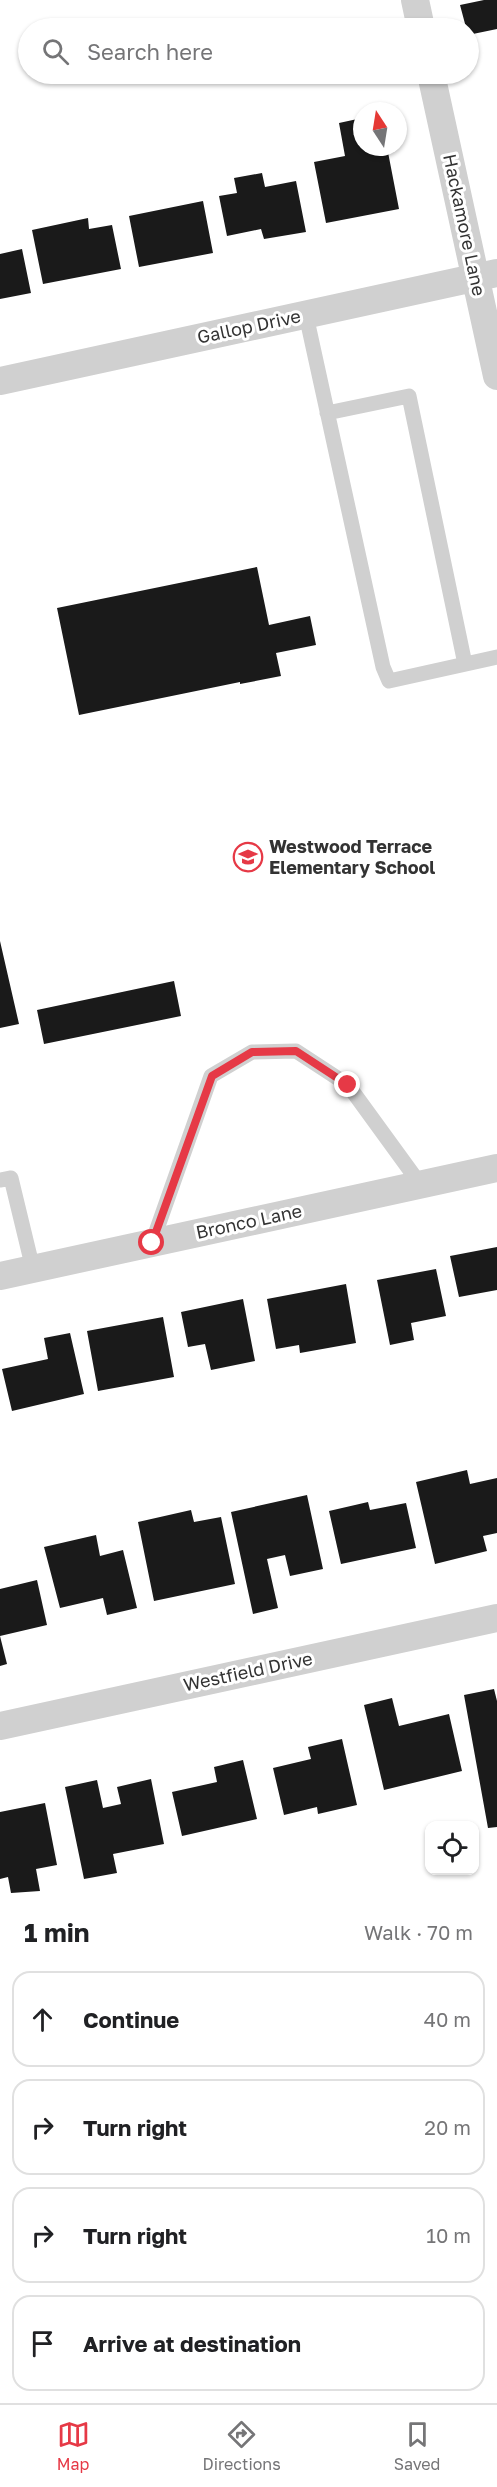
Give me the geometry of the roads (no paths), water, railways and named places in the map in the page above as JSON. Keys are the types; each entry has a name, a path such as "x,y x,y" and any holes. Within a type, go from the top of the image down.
{"street":[{"path":"415,0 419,18"},
{"name":"Hackamore Lane","path":"433,84 486,275 497,376"},
{"name":"Gallop Drive","path":"0,381 486,275"},
{"name":"Bronco Lane","path":"0,1276 497,1168"},
{"name":"Westfield Drive","path":"0,1726 497,1618"}],"lane":[{"path":"306,315 383,667 389,681 497,657"},
{"path":"327,413 409,396 465,664"},
{"path":"152,1243 212,1076 252,1052 296,1051 348,1085 420,1184"},
{"path":"0,1180 11,1178 33,1269"}],"place":[{"name":"Westwood Terrace Elementary School","path":"248,857"}]}
